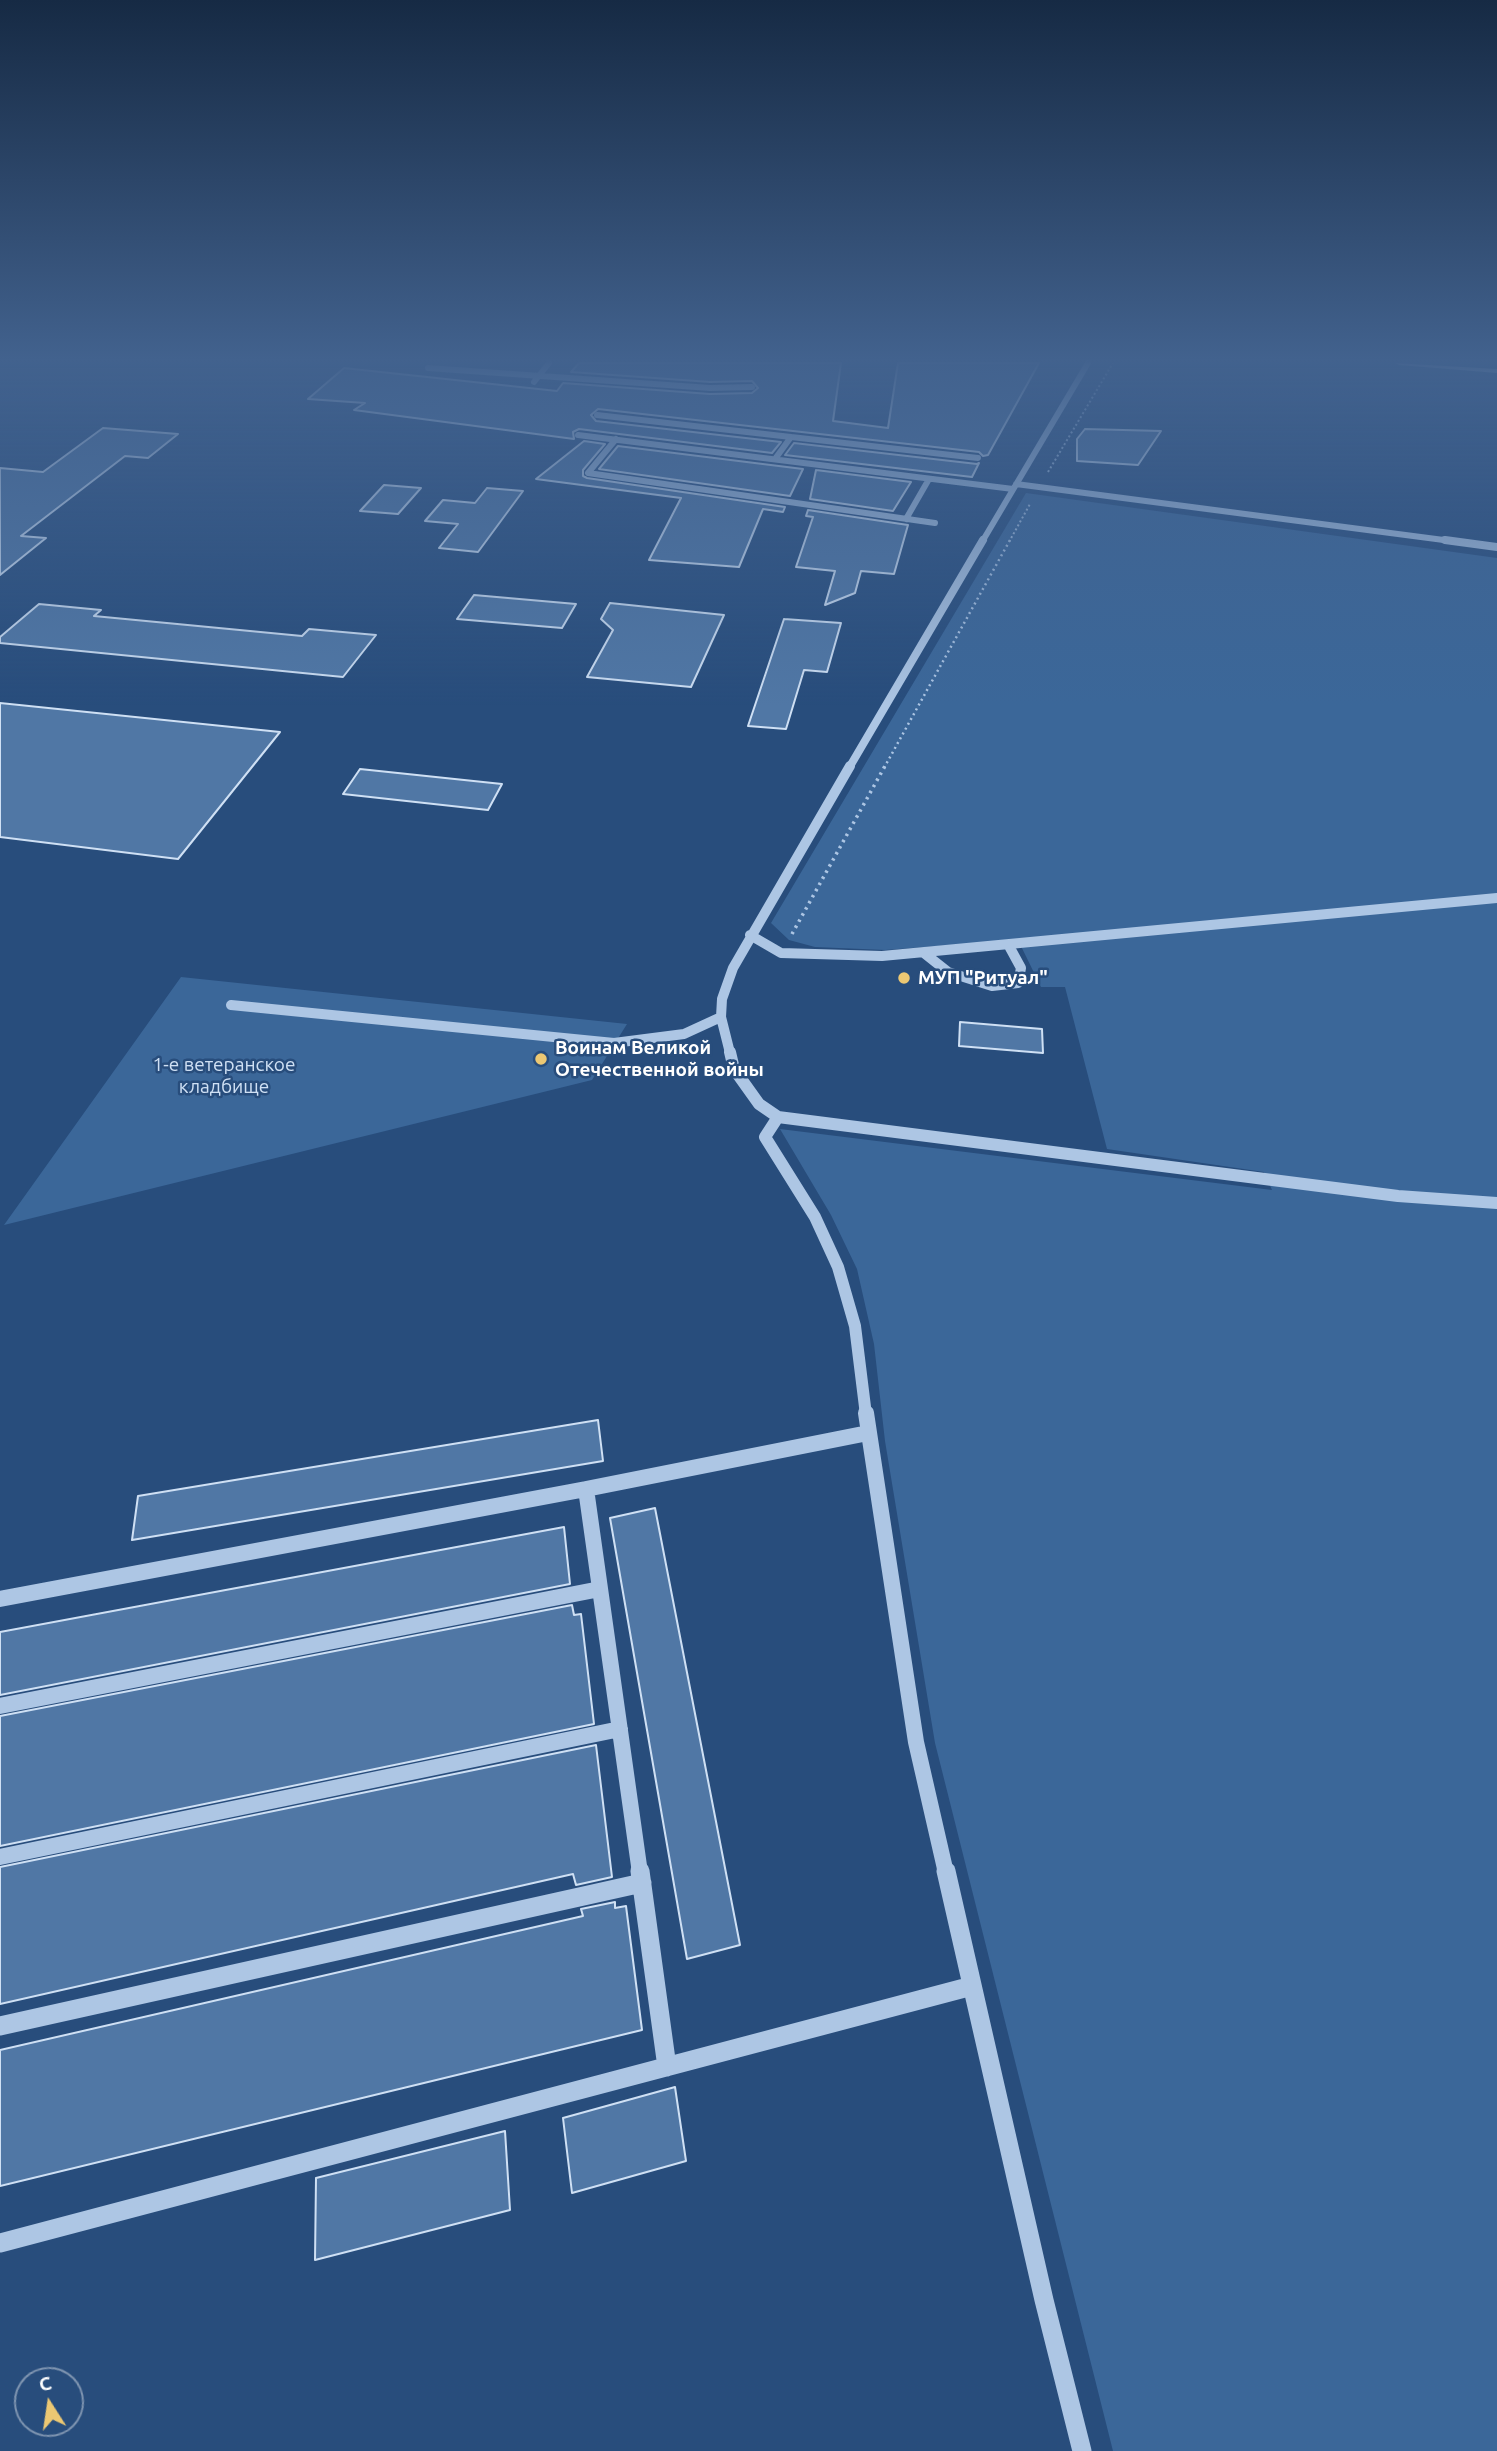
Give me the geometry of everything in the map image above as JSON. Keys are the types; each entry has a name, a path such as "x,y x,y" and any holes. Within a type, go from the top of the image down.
{"street":[{"path":"618,477 935,523"},
{"path":"924,477 1040,487 1497,547"},
{"path":"1019,477 733,968 722,999 721,1017 734,1069 759,1104 778,1117 1398,1196 1497,1203"},
{"path":"906,519 929,478"},
{"path":"750,935 781,953 882,956 1497,898"},
{"path":"924,953 948,972 992,986 1018,983 1021,968 1009,946"},
{"path":"231,1005 614,1043 684,1034 721,1017"},
{"path":"778,1117 765,1137 815,1217 838,1266 855,1326 868,1433 916,1742 1082,2451"},
{"path":"0,1599 586,1489"},
{"path":"0,1706 600,1589"},
{"path":"0,1857 620,1729"},
{"path":"0,2026 642,1883"},
{"path":"0,2243 972,1986"}],"lane":[{"path":"667,2067 586,1489 868,1433"}],"path":[{"path":"781,953 1046,477"}],"green space":[{"path":"1026,493 1497,558 1497,2451 1113,2451 935,1743 885,1441 874,1344 857,1269 831,1215 780,1129 1272,1190 1264,1172 1107,1149 1065,987 1041,987 1018,940 885,950 815,947 789,940 771,923"},
{"name":"1-е ветеранское кладбище","path":"181,977 627,1024 592,1080 4,1225"}],"building":[{"path":"0,477 97,477 21,536 46,538 0,575"},
{"path":"586,477 785,507 783,512 763,509 739,567 649,560 681,498 536,479"},
{"path":"658,477 799,477 790,496"},
{"path":"814,477 874,477 911,482 893,511 810,499"},
{"path":"384,485 421,488 398,514 360,511"},
{"path":"487,488 523,491 478,552 439,548 458,524 425,521 443,500 475,503"},
{"path":"808,510 908,525 894,574 861,571 855,593 825,605 835,571 796,567 813,517 806,516"},
{"path":"474,595 576,604 562,628 457,619"},
{"path":"610,603 724,615 691,687 587,677 613,630 601,619"},
{"path":"39,604 101,610 94,616 302,636 309,629 376,635 343,677 0,643 0,637"},
{"path":"784,619 841,623 827,672 804,670 786,729 748,726"},
{"path":"0,703 280,732 178,859 0,837"},
{"path":"360,769 502,784 488,810 343,794"},
{"path":"960,1022 1042,1029 1043,1053 959,1046"},
{"path":"598,1420 603,1461 132,1540 138,1496"},
{"path":"655,1508 740,1945 687,1959 610,1518"},
{"path":"564,1527 570,1584 0,1695 0,1632"},
{"path":"572,1605 574,1615 581,1614 594,1724 0,1846 0,1716"},
{"path":"596,1745 612,1877 576,1885 573,1874 0,2004 0,1867"},
{"path":"615,1902 615,1908 626,1906 642,2030 0,2186 0,2050 583,1916 581,1909"},
{"path":"675,2087 686,2161 572,2193 563,2118"},
{"path":"505,2131 510,2210 315,2260 316,2178"}],"place":[{"name":"МУП \"Ритуал\"","path":"904,978"},
{"name":"Воинам Великой Отечественной войны","path":"541,1059"}]}
